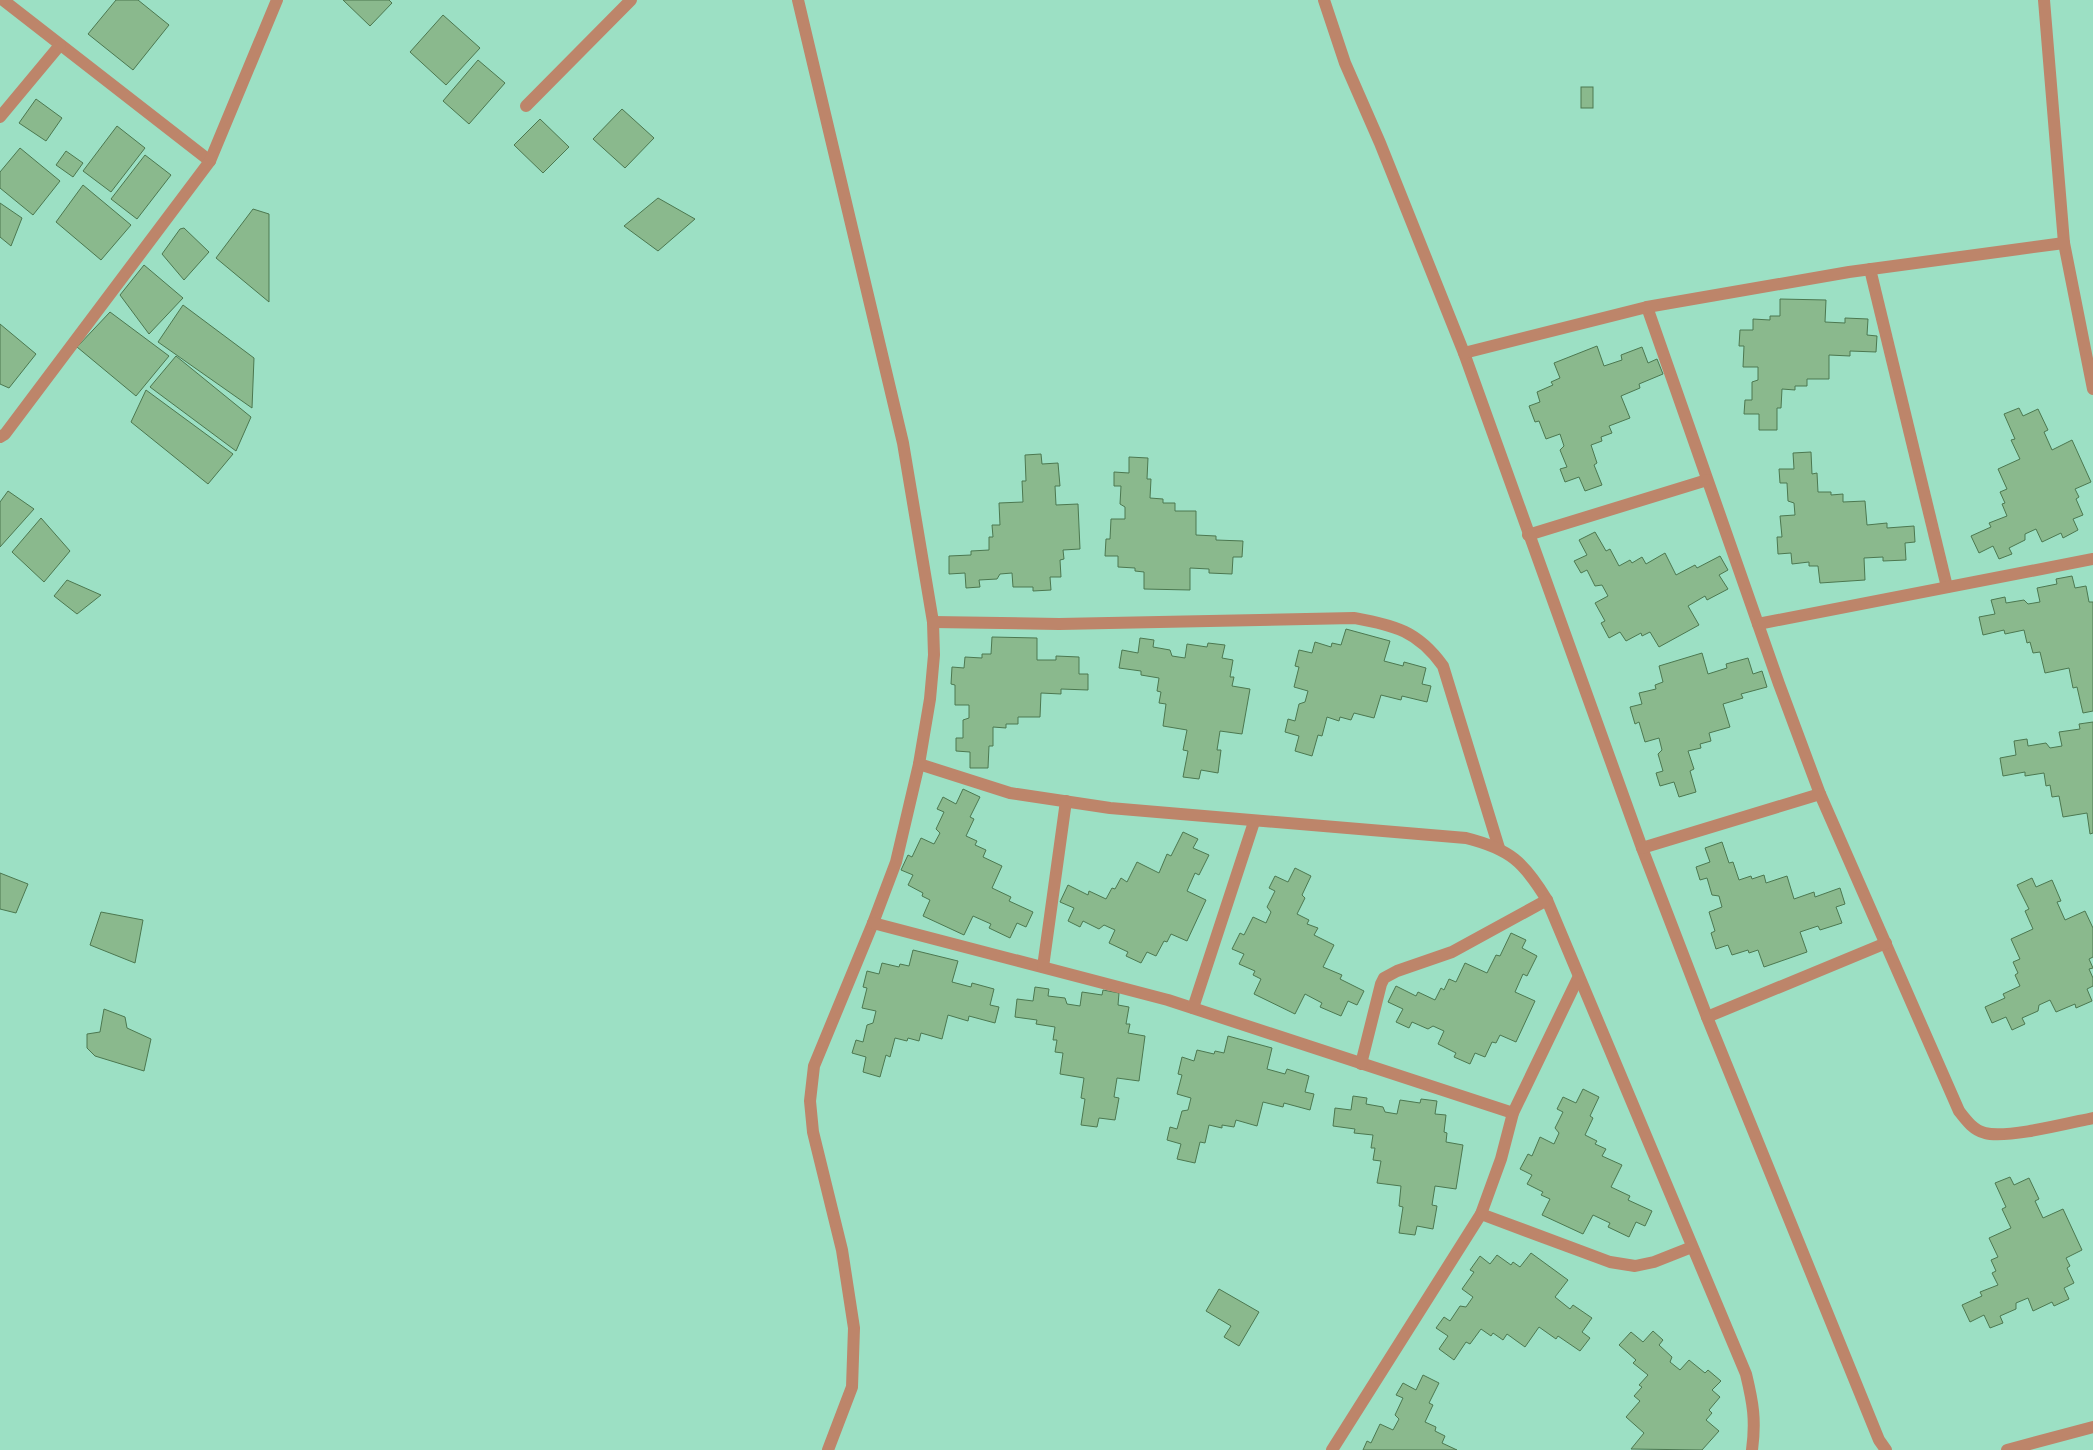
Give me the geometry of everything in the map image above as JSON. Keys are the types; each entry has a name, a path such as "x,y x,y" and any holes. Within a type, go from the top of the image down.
{"street":[{"path":"3,0 210,161"},
{"path":"0,437 210,161 277,0"},
{"path":"526,106 631,0"},
{"path":"798,0 903,443 933,622 934,655 919,764 896,862 814,1066 810,1101 813,1132 842,1250 854,1328 852,1386 828,1450"},
{"path":"1324,0 1346,64 1384,152 1464,353 1642,848 1707,1017 1879,1440 1886,1450"},
{"path":"2044,0 2064,243 2093,389"},
{"path":"0,117 60,45"},
{"path":"1464,353 1647,307 1870,269 2064,243"},
{"path":"1870,269 1947,587"},
{"path":"1647,307 1758,624 1820,794 1959,1111 1970,1126 1985,1133 2010,1133 2093,1118"},
{"path":"1528,535 1707,480"},
{"path":"1758,624 2093,559"},
{"path":"933,622 1059,624 1354,618 1391,626 1416,637 1431,650 1443,666 1499,848"},
{"path":"919,764 1010,793 1110,808 1254,822 1466,838 1499,848 1519,861 1536,881 1547,900 1578,978 1746,1374 1753,1402 1755,1424 1752,1450"},
{"path":"1642,848 1820,794"},
{"path":"1043,968 1066,802"},
{"path":"1193,1008 1254,822"},
{"path":"1361,1064 1384,978 1398,970 1452,952 1547,900"},
{"path":"873,923 1168,1000 1514,1113"},
{"path":"1707,1017 1886,943"},
{"path":"1332,1450 1481,1214 1501,1159 1514,1113 1578,978"},
{"path":"1481,1214 1610,1262 1635,1266 1654,1262 1692,1247"},
{"path":"2007,1450 2093,1427"}],"building":[{"path":"116,0 138,0 169,25 133,70 88,34"},
{"path":"343,0 389,0 392,3 370,26"},
{"path":"443,15 480,48 446,85 410,52"},
{"path":"478,60 505,83 469,124 443,101"},
{"path":"1581,87 1593,87 1593,108 1581,108"},
{"path":"36,99 62,118 46,141 19,123"},
{"path":"622,109 654,138 625,168 593,139"},
{"path":"540,119 569,147 543,173 514,145"},
{"path":"117,126 145,148 111,192 83,171"},
{"path":"20,148 60,181 33,215 0,188 0,172"},
{"path":"66,151 83,163 73,177 56,165"},
{"path":"145,155 171,175 137,219 111,199"},
{"path":"83,185 131,225 101,260 56,222"},
{"path":"658,198 695,219 658,251 624,226"},
{"path":"0,203 22,218 11,246 0,237"},
{"path":"253,209 269,214 269,302 216,258"},
{"path":"184,228 209,252 184,280 162,254 180,229"},
{"path":"144,265 183,298 149,334 120,295"},
{"path":"1780,299 1826,300 1825,322 1845,323 1845,318 1868,319 1867,335 1877,336 1876,352 1850,351 1850,356 1829,355 1829,379 1807,379 1807,386 1795,386 1795,390 1782,389 1781,408 1777,408 1777,430 1759,430 1759,414 1744,414 1745,400 1752,400 1752,382 1758,380 1758,367 1743,367 1744,346 1739,346 1740,330 1753,330 1753,319 1770,320 1770,316 1780,316"},
{"path":"183,305 254,358 252,408 158,342"},
{"path":"110,312 169,356 136,396 77,347"},
{"path":"0,324 36,354 9,388 0,384"},
{"path":"1597,346 1604,366 1622,360 1621,355 1642,347 1648,363 1657,359 1663,374 1639,384 1640,388 1621,396 1630,418 1609,426 1612,433 1601,437 1602,441 1591,445 1597,463 1594,465 1602,485 1585,491 1579,477 1565,482 1560,469 1567,467 1560,450 1564,446 1560,434 1546,439 1539,421 1535,422 1529,406 1540,402 1537,392 1553,385 1551,382 1560,378 1554,363"},
{"path":"176,356 251,417 236,451 150,387"},
{"path":"146,390 233,454 208,484 131,422"},
{"path":"2019,408 2023,416 2038,409 2048,430 2044,432 2052,450 2072,440 2091,482 2075,489 2079,497 2076,499 2083,515 2073,519 2078,530 2063,538 2061,533 2042,542 2036,529 2025,534 2025,540 2009,548 2012,554 1999,559 1993,546 1979,553 1971,536 1991,527 1989,523 2007,516 2002,504 2005,503 2000,492 2007,489 1998,469 2020,459 2011,440 2015,439 2004,414"},
{"path":"1811,452 1812,474 1817,473 1818,492 1831,492 1831,495 1843,494 1843,502 1865,501 1867,525 1887,523 1887,528 1914,526 1915,542 1905,543 1906,560 1883,561 1883,557 1864,558 1865,580 1820,583 1818,566 1809,566 1809,562 1792,564 1791,553 1778,554 1777,537 1782,537 1780,516 1795,515 1794,503 1788,501 1787,483 1780,483 1779,469 1794,469 1793,453"},
{"path":"1041,454 1042,464 1058,463 1060,486 1055,486 1056,505 1078,504 1080,549 1063,550 1064,559 1060,560 1061,577 1050,577 1051,590 1033,591 1033,587 1013,587 1012,573 1000,574 997,579 979,580 980,587 966,588 965,573 949,574 949,556 971,555 971,551 989,550 989,537 993,537 992,525 1000,525 999,503 1023,502 1022,481 1026,481 1025,455"},
{"path":"1129,457 1148,458 1147,479 1151,479 1150,498 1163,499 1163,503 1175,503 1175,511 1196,511 1196,535 1216,536 1216,540 1243,541 1242,557 1233,557 1232,574 1209,573 1209,569 1190,568 1190,590 1144,589 1144,572 1135,571 1135,568 1118,567 1118,556 1105,556 1106,539 1110,539 1111,519 1125,519 1125,507 1120,504 1121,486 1114,486 1114,472 1129,473"},
{"path":"8,491 34,509 0,547 0,502"},
{"path":"41,518 70,551 44,582 12,552"},
{"path":"1595,532 1606,551 1610,549 1619,566 1630,560 1632,563 1642,557 1646,564 1665,553 1676,575 1695,565 1697,568 1720,556 1728,570 1719,575 1728,589 1707,600 1705,596 1688,606 1699,625 1659,647 1650,632 1642,636 1641,633 1626,641 1620,632 1609,638 1601,623 1605,621 1595,603 1608,596 1602,585 1595,586 1587,570 1581,573 1574,561 1587,555 1579,540"},
{"path":"2072,576 2075,588 2086,586 2089,602 2093,602 2093,711 2083,713 2077,687 2073,688 2069,668 2045,673 2040,652 2033,653 2030,642 2027,643 2024,630 2005,634 2004,630 1983,635 1979,617 1995,614 1991,600 2005,597 2006,603 2024,600 2028,604 2040,602 2037,588 2057,584 2056,579"},
{"path":"67,580 101,595 77,614 54,596"},
{"path":"1346,629 1390,641 1384,661 1403,666 1404,662 1426,668 1422,684 1431,686 1427,702 1402,696 1401,700 1381,695 1374,718 1354,713 1351,720 1340,717 1339,721 1327,717 1322,736 1318,735 1312,756 1295,751 1299,736 1285,732 1288,719 1295,721 1299,704 1305,702 1308,691 1294,687 1299,667 1295,666 1299,650 1312,653 1315,642 1331,647 1332,643 1341,645"},
{"path":"992,637 1037,638 1037,660 1056,660 1056,656 1079,657 1079,674 1088,674 1088,690 1061,689 1061,694 1041,693 1040,717 1018,717 1018,724 1006,724 1006,728 993,727 993,746 989,746 988,768 970,768 970,752 956,751 956,738 963,738 963,720 969,718 969,705 955,705 955,685 951,684 952,667 964,668 965,657 982,658 982,654 991,654"},
{"path":"1140,638 1154,640 1153,647 1170,650 1172,656 1185,658 1187,644 1207,647 1208,643 1225,645 1222,658 1233,660 1230,677 1234,677 1232,686 1250,689 1242,734 1220,731 1217,750 1221,750 1218,773 1201,770 1199,779 1183,777 1188,751 1183,750 1187,730 1163,726 1166,704 1159,703 1161,692 1157,691 1159,678 1141,675 1141,671 1119,668 1122,650 1138,653"},
{"path":"1702,653 1708,674 1727,668 1726,664 1748,658 1753,674 1762,671 1767,687 1741,694 1743,698 1723,704 1730,727 1709,733 1711,741 1700,744 1701,748 1688,751 1694,769 1690,771 1696,792 1679,797 1674,782 1660,786 1656,773 1663,771 1658,754 1662,750 1659,738 1645,742 1639,722 1635,724 1630,707 1642,704 1639,693 1656,689 1655,685 1663,682 1659,666"},
{"path":"2093,722 2093,833 2090,834 2087,813 2063,817 2059,796 2052,797 2050,785 2046,786 2044,773 2025,776 2025,772 2003,776 2000,758 2016,755 2014,741 2027,739 2028,746 2046,743 2050,748 2062,746 2059,732 2080,729 2079,724"},
{"path":"963,789 980,797 970,817 974,819 966,836 977,841 975,845 986,850 983,857 1002,866 992,888 1011,897 1009,901 1033,912 1026,927 1017,923 1010,938 989,928 991,924 973,916 964,935 923,916 930,900 922,896 923,893 908,885 913,875 901,870 908,855 912,857 921,838 934,844 940,833 936,829 944,812 937,809 943,797 956,804"},
{"path":"1183,832 1198,839 1193,848 1209,855 1199,875 1195,873 1187,891 1206,900 1187,941 1171,934 1167,942 1164,941 1156,956 1147,952 1141,963 1126,956 1128,952 1109,943 1115,930 1104,925 1099,929 1083,921 1080,927 1068,921 1074,908 1060,902 1068,885 1088,895 1089,891 1106,899 1112,888 1115,889 1121,878 1127,882 1137,862 1159,873 1167,854 1171,856"},
{"path":"1722,842 1729,863 1733,862 1739,880 1751,876 1752,879 1764,875 1766,883 1787,876 1794,899 1814,892 1815,897 1840,888 1845,904 1836,907 1842,923 1820,930 1818,926 1800,932 1807,952 1764,967 1758,950 1749,953 1748,950 1732,955 1728,945 1716,949 1711,933 1715,931 1709,912 1722,907 1719,896 1712,895 1707,878 1700,880 1696,867 1710,862 1705,848"},
{"path":"1295,868 1311,876 1302,895 1305,898 1297,914 1309,920 1307,924 1318,928 1314,935 1334,945 1323,967 1342,975 1340,979 1364,991 1357,1005 1348,1001 1341,1016 1320,1007 1322,1003 1305,994 1295,1014 1254,994 1261,979 1253,975 1255,971 1239,964 1244,954 1232,949 1240,933 1244,935 1253,917 1266,923 1271,912 1267,907 1275,891 1269,888 1275,876 1288,882"},
{"path":"0,873 28,884 16,913 0,909"},
{"path":"2032,878 2036,887 2052,880 2061,901 2057,902 2065,920 2085,911 2093,928 2093,957 2089,959 2093,968 2089,969 2093,978 2093,986 2087,989 2092,1001 2076,1008 2075,1004 2056,1012 2050,1000 2039,1005 2038,1011 2022,1018 2025,1024 2012,1030 2006,1017 1992,1023 1985,1007 2005,998 2003,994 2020,986 2015,975 2018,973 2013,962 2020,959 2011,939 2033,929 2025,911 2029,909 2017,885"},
{"path":"101,912 143,920 135,963 90,945"},
{"path":"1511,933 1526,940 1522,948 1537,956 1527,976 1523,974 1515,992 1535,1001 1516,1042 1500,1035 1496,1043 1492,1042 1485,1057 1475,1053 1470,1064 1454,1057 1456,1053 1438,1044 1444,1031 1433,1026 1428,1029 1412,1022 1409,1028 1396,1022 1403,1009 1388,1002 1396,986 1416,996 1418,992 1435,1000 1441,988 1444,990 1449,979 1456,982 1465,963 1487,973 1496,955 1500,956"},
{"path":"913,950 958,961 952,982 971,987 972,983 994,989 990,1005 999,1007 995,1023 969,1016 968,1021 948,1015 942,1039 921,1033 919,1041 908,1038 907,1041 895,1038 890,1057 886,1055 880,1077 863,1072 866,1057 852,1053 856,1040 863,1042 867,1025 873,1023 876,1011 862,1008 867,988 863,987 867,971 879,974 882,963 899,967 900,964 909,966"},
{"path":"1035,987 1049,989 1048,996 1065,998 1067,1004 1080,1006 1082,992 1102,995 1103,990 1119,993 1118,1005 1129,1007 1126,1024 1130,1024 1128,1033 1145,1036 1139,1081 1117,1078 1114,1097 1119,1098 1115,1120 1099,1118 1097,1127 1081,1125 1085,1099 1081,1098 1084,1078 1060,1074 1063,1053 1055,1052 1057,1040 1053,1040 1055,1027 1036,1024 1037,1020 1015,1017 1017,999 1033,1001"},
{"path":"104,1009 125,1017 127,1028 151,1039 144,1071 95,1056 87,1048 87,1034 100,1032"},
{"path":"1228,1036 1272,1048 1267,1069 1285,1074 1287,1069 1309,1076 1305,1092 1314,1094 1310,1110 1284,1103 1283,1107 1263,1102 1257,1126 1236,1120 1234,1127 1222,1125 1222,1128 1209,1125 1205,1143 1200,1142 1195,1163 1177,1159 1181,1144 1167,1140 1170,1127 1177,1129 1182,1111 1188,1110 1191,1098 1177,1094 1182,1075 1178,1074 1182,1057 1194,1061 1197,1050 1214,1054 1215,1051 1224,1053"},
{"path":"1583,1089 1599,1097 1590,1116 1593,1118 1585,1135 1597,1141 1595,1144 1606,1149 1602,1156 1622,1165 1611,1187 1630,1196 1628,1200 1652,1211 1645,1226 1636,1222 1629,1237 1608,1227 1610,1223 1593,1215 1583,1234 1542,1215 1550,1199 1541,1195 1543,1192 1527,1184 1532,1175 1520,1169 1528,1154 1532,1156 1540,1137 1554,1144 1559,1133 1555,1128 1563,1112 1557,1109 1563,1097 1576,1103"},
{"path":"1353,1096 1367,1098 1366,1104 1383,1107 1385,1112 1397,1114 1400,1100 1420,1103 1421,1099 1437,1101 1435,1114 1446,1115 1444,1132 1447,1133 1446,1142 1463,1145 1456,1189 1435,1186 1432,1205 1437,1206 1433,1229 1417,1226 1415,1235 1399,1233 1403,1207 1399,1206 1401,1186 1377,1183 1381,1161 1373,1160 1375,1148 1371,1148 1373,1135 1354,1133 1355,1129 1333,1126 1335,1108 1351,1110"},
{"path":"2010,1177 2014,1185 2029,1178 2039,1199 2035,1201 2043,1218 2063,1209 2082,1250 2066,1258 2070,1266 2067,1268 2074,1283 2064,1288 2069,1299 2054,1306 2052,1302 2033,1311 2028,1298 2016,1303 2016,1309 2000,1316 2003,1323 1990,1328 1984,1315 1970,1322 1962,1305 1982,1296 1980,1292 1998,1285 1992,1273 1996,1271 1991,1260 1998,1257 1989,1238 2011,1228 2002,1209 2006,1207 1995,1183"},
{"path":"1531,1253 1568,1280 1555,1297 1570,1309 1573,1305 1592,1318 1582,1332 1590,1338 1580,1351 1558,1336 1556,1339 1539,1327 1525,1347 1507,1334 1503,1340 1493,1333 1491,1336 1481,1329 1470,1344 1466,1342 1454,1360 1439,1349 1448,1336 1436,1328 1444,1317 1450,1321 1460,1306 1466,1307 1473,1297 1462,1289 1474,1272 1470,1270 1480,1256 1490,1264 1497,1255 1511,1265 1513,1262 1520,1267"},
{"path":"1219,1289 1259,1312 1239,1346 1224,1337 1231,1326 1206,1311"},
{"path":"1653,1331 1663,1340 1659,1345 1672,1357 1670,1362 1680,1370 1689,1360 1705,1373 1708,1370 1721,1381 1712,1390 1720,1397 1709,1410 1712,1413 1706,1420 1719,1431 1702,1450 1631,1449 1644,1433 1626,1417 1640,1401 1634,1396 1642,1387 1639,1385 1648,1375 1633,1363 1636,1360 1619,1345 1631,1332 1643,1342"},
{"path":"1423,1375 1439,1383 1429,1403 1433,1405 1425,1422 1436,1427 1435,1431 1445,1436 1442,1443 1457,1450 1363,1450 1367,1441 1371,1443 1380,1424 1393,1430 1399,1419 1395,1415 1403,1398 1396,1395 1403,1383 1416,1390"}]}
